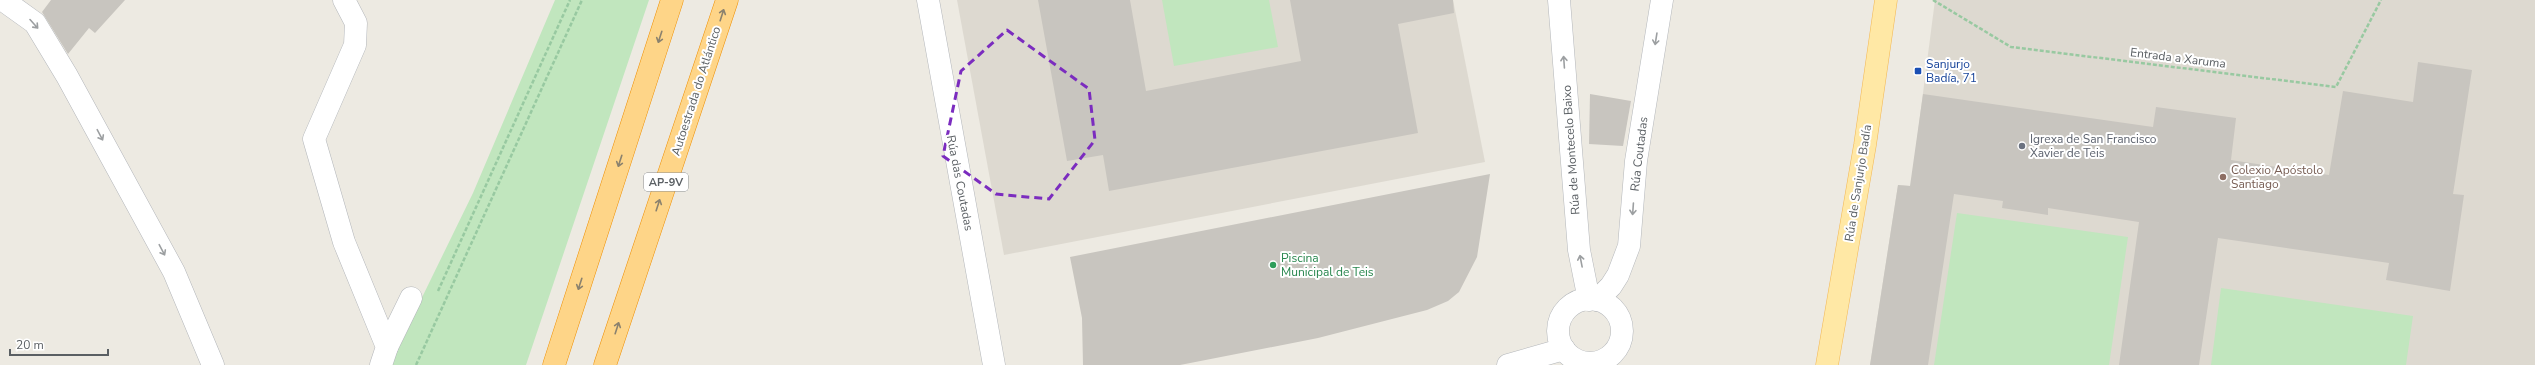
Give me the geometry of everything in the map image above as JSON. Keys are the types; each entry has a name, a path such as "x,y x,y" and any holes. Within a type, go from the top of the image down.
{"highway":[{"path":"554,365 672,0"},
{"name":"Autoestrada do Atlántico","path":"605,365 727,0"}],"main road":[{"name":"Rúa de Sanjurjo Badía","path":"1827,365 1865,145 1886,0"}],"street":[{"path":"3,0 35,23 67,76 174,272 213,365"},
{"path":"344,0 356,23 355,45 314,139 344,242 384,356"},
{"name":"Rúa das Coutadas","path":"928,0 994,365"},
{"name":"Rúa de Montecelo Baixo","path":"1559,0 1579,250 1593,300"},
{"name":"Rúa Coutadas","path":"1593,300 1611,286 1625,262 1629,246 1636,161 1662,0"},
{"path":"384,356 411,298"},
{"path":"1593,300 1607,304 1615,311 1622,324 1622,335 1616,350 1607,361 1581,363 1564,349 1558,338 1558,327 1561,316 1569,306 1579,301 1593,300"},
{"path":"1508,365 1564,349"}],"path":[{"path":"437,293 570,0"},
{"path":"416,365 582,0"},
{"name":"Entrada a Xaruma","path":"1933,0 2011,47 2336,87 2381,0"}],"highlighted area":[{"path":"1007,30 1089,89 1095,140 1049,199 996,194 943,156 961,71"}],"shaded area":[{"path":"957,0 1453,0 1485,162 1004,255"},
{"name":"Colexio Apóstolo Santiago","path":"1935,0 2535,0 2535,365 1870,365 1898,185 1911,186"}],"green space":[{"path":"555,0 649,0 526,365 389,365 473,193"},
{"path":"1162,0 1269,0 1278,47 1174,66"},
{"path":"1957,213 2128,237 2109,365 1934,365"},
{"path":"2221,288 2413,316 2406,365 2211,365"}],"building":[{"path":"51,0 125,0 95,33 89,28 68,54 42,12"},
{"path":"1038,0 1130,0 1146,91 1301,61 1290,0 1453,0 1454,13 1398,24 1418,133 1109,191 1103,155 1067,161"},
{"path":"2418,62 2472,70 2453,194 2464,195 2450,291 2386,280 2389,263 2218,238 2199,365 2119,365 2139,222 2048,208 2048,215 2002,208 2003,201 1954,194 1928,365 1870,365 1898,185 1910,186 1923,94 2153,127 2156,107 2236,118 2231,160 2329,175 2343,91 2413,102"},
{"path":"1590,94 1631,101 1623,146 1589,144"},
{"name":"Piscina Municipal de Teis","path":"1490,174 1477,257 1459,292 1448,301 1427,310 1318,338 1180,365 1083,365 1082,318 1070,257"}],"place":[{"name":"Sanjurjo Badía, 71","path":"1918,71"},
{"name":"Igrexa de San Francisco Xavier de Teis","path":"2022,146"},
{"name":"Colexio Apóstolo Santiago","path":"2223,177"},
{"name":"Piscina Municipal de Teis","path":"1273,265"}]}
